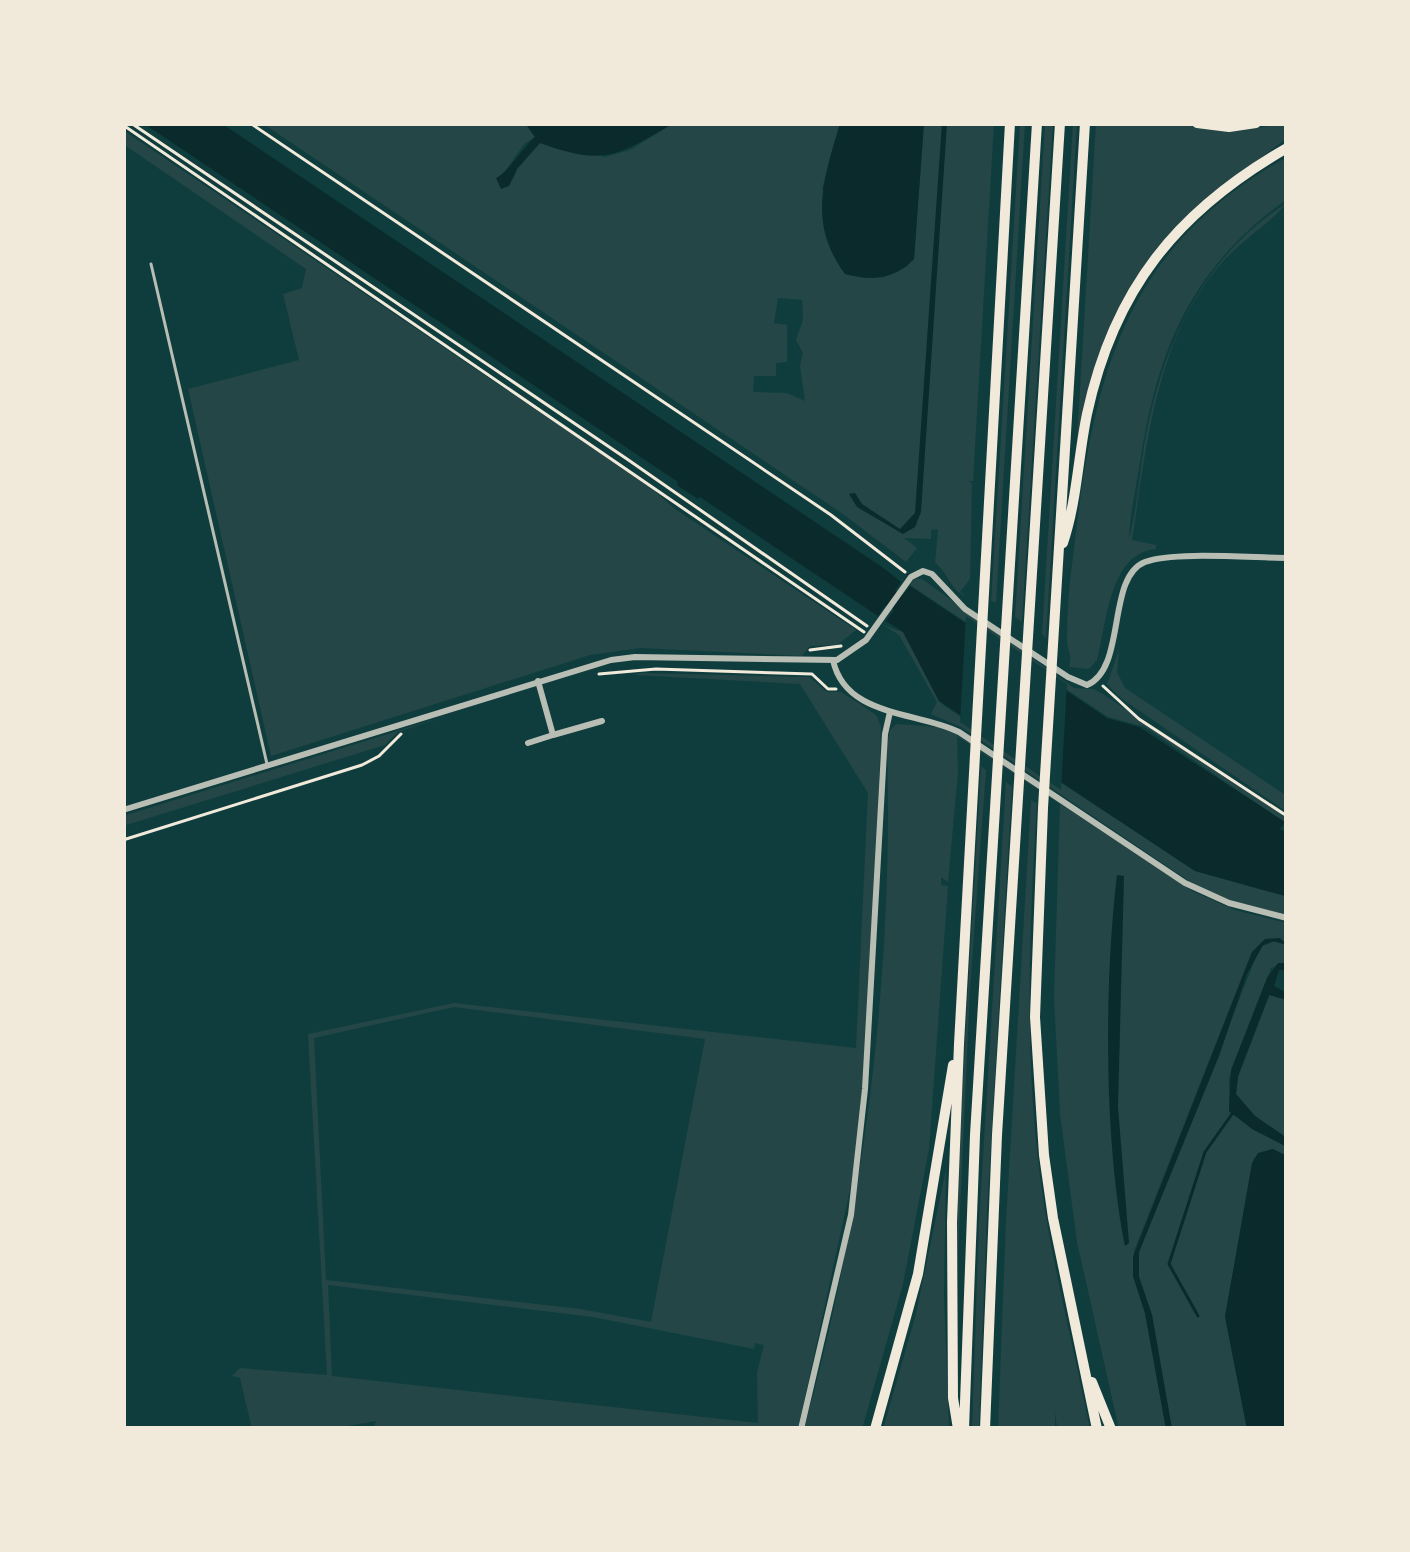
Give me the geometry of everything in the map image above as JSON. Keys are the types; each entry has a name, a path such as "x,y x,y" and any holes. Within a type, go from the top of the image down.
{"highway":[{"path":"961,1429 953,1398 952,1222 1010,123"},
{"path":"961,1429 1037,123"},
{"path":"985,1429 997,1135 1060,123"},
{"path":"1084,123 1036,938 1037,1060 1053,1218 1097,1429"},
{"path":"1197,123 1229,127 1256,123"},
{"path":"1059,557 1072,515 1094,387 1124,306 1184,222 1230,182 1287,148"},
{"path":"875,1429 918,1274 959,1044"},
{"path":"1086,1369 1111,1429"}],"street":[{"path":"123,811 538,681 635,657 833,660 854,652 908,580 923,572 932,574 965,609 1083,684 1097,680 1106,664 1129,578 1139,565 1163,559 1287,558"},
{"path":"833,660 843,686 890,712 942,723 959,732 1204,893 1287,918"},
{"path":"538,681 553,735"},
{"path":"801,1429 851,1215 866,1089 890,712"},
{"path":"527,743 602,721"}],"lane":[{"path":"152,264 267,766"}],"path":[{"path":"131,123 873,631"},
{"path":"250,123 831,515 908,580"},
{"path":"123,125 860,629 834,649 812,649 805,662 806,674"},
{"path":"625,670 806,674 831,690 843,686"},
{"path":"1097,680 1139,719 1287,816"},
{"path":"123,840 362,765 386,750"}],"shaded area":[{"path":"143,123 221,123 882,567 901,582 895,591 902,596 910,586 1107,718 1139,727 1285,822 1280,829 1287,833 1286,896 1195,871 939,701 903,632 886,621 894,610 886,605 878,616"},
{"path":"262,123 525,123 535,137 524,144 503,175 513,179 540,142 605,157 630,150 674,123 840,123 822,189 882,278 914,259 924,123 942,123 938,246 947,123 994,123 973,481 969,481 970,579 960,592 966,596 957,591 935,563 938,529 931,530 931,539 904,538 917,548 906,562 843,514","holes":["778,298 802,300 803,320 796,340 803,353 805,401 787,393 753,392 754,376 776,376 776,363 787,362 787,325 774,323"]},
{"path":"525,123 674,123 610,154 580,154 540,143 509,186 501,189 496,178 535,137"},
{"path":"840,123 924,123 914,259 890,275 845,274 826,236 822,200"},
{"path":"942,123 947,123 921,512 915,527 903,534 857,507 849,494 855,493 862,504 900,529 915,513"},
{"path":"1020,123 1025,123 996,603 991,601"},
{"path":"1045,123 1053,123 1022,622 1015,617"},
{"path":"1073,123 1077,123 1046,638 1042,634"},
{"path":"1096,123 1185,123 1239,131 1287,123 1287,138 1201,204 1147,262 1130,288 1077,440"},
{"path":"123,130 856,630 837,645 810,646 802,656 640,648 590,655 271,756 188,389 299,360 283,294 302,288 306,269 123,144"},
{"path":"1287,157 1287,199 1254,225 1227,252 1204,281 1170,343 1149,416 1129,539 1151,410 1174,341 1190,308 1208,278 1231,250 1257,225 1287,203 1219,266 1181,328 1157,396 1132,540 1156,545 1156,549 1140,553 1119,576 1097,660 1089,669 1069,667 1068,598 1081,493 1106,377 1125,325 1152,277 1186,233 1231,193"},
{"path":"922,579 1074,688 1103,694 1284,816 1287,824 1145,727 1108,717 910,585"},
{"path":"883,625 903,632 946,707 1195,871 1287,894 1287,915 1198,887 961,727 931,714 937,702 899,635"},
{"path":"1119,650 1117,672 1125,688 1287,796 1287,812 1118,696 1107,684"},
{"path":"635,675 809,677 827,692 841,692 866,708 877,716 881,727 871,1017 856,1162 798,1429 373,1429 376,1421 348,1426 359,1429 252,1429 240,1378 232,1376 240,1368 327,1375 308,1034 454,1003 856,1048 868,793 800,684","holes":["454,1007 705,1039 651,1322 581,1309 326,1280 314,1038","328,1285 593,1317 754,1349 755,1343 764,1345 757,1373 758,1423 332,1376"]},
{"path":"449,715 398,732 385,745 123,826 123,816"},
{"path":"896,724 938,727 956,734 1192,891 1235,910 1287,923 1287,941 1265,939 1252,952 1134,1251 1133,1276 1145,1313 1166,1429 1119,1429 1077,1242 1060,1114 1054,998 1060,804 957,736 948,882 941,877 941,885 948,886 929,1149 903,1284 862,1429 804,1429 843,1263 871,1091 885,917 887,746"},
{"path":"981,766 986,770 956,1299 959,1144"},
{"path":"1006,782 1012,787 979,1429 972,1429 979,1222"},
{"path":"1031,800 1037,803 1030,972 1036,1141 1052,1250 1090,1429 1057,1429 1055,1412 1055,1429 998,1429"},
{"path":"1117,875 1124,876 1118,1107 1129,1243 1125,1246 1113,1159 1108,1062"},
{"path":"1280,938 1287,945 1273,941 1263,945 1247,974 1139,1252 1139,1277 1152,1315 1172,1429 1166,1429 1133,1257 1252,952 1265,939"},
{"path":"1276,941 1287,945 1287,963 1271,968 1229,1078 1229,1112 1287,1147 1287,1156 1272,1149 1254,1158 1225,1315 1247,1429 1172,1429 1152,1315 1139,1277 1139,1252 1260,947"},
{"path":"1278,963 1287,963 1287,970 1279,970 1274,986 1287,993 1287,1000 1269,995 1238,1076 1236,1094 1255,1116 1287,1138 1287,1147 1229,1111 1231,1070 1267,978"},
{"path":"1270,994 1287,1000 1287,1138 1255,1116 1236,1094"},
{"path":"1273,1149 1287,1156 1287,1429 1247,1429 1225,1317 1252,1163 1258,1153"},
{"path":"946,1169 949,1429 883,1429 916,1314"}],"pier":[{"path":"966,616 1067,684 1061,790 960,722"}],"waterway":[{"path":"1198,1316 1169,1264 1205,1152 1232,1114"}]}
